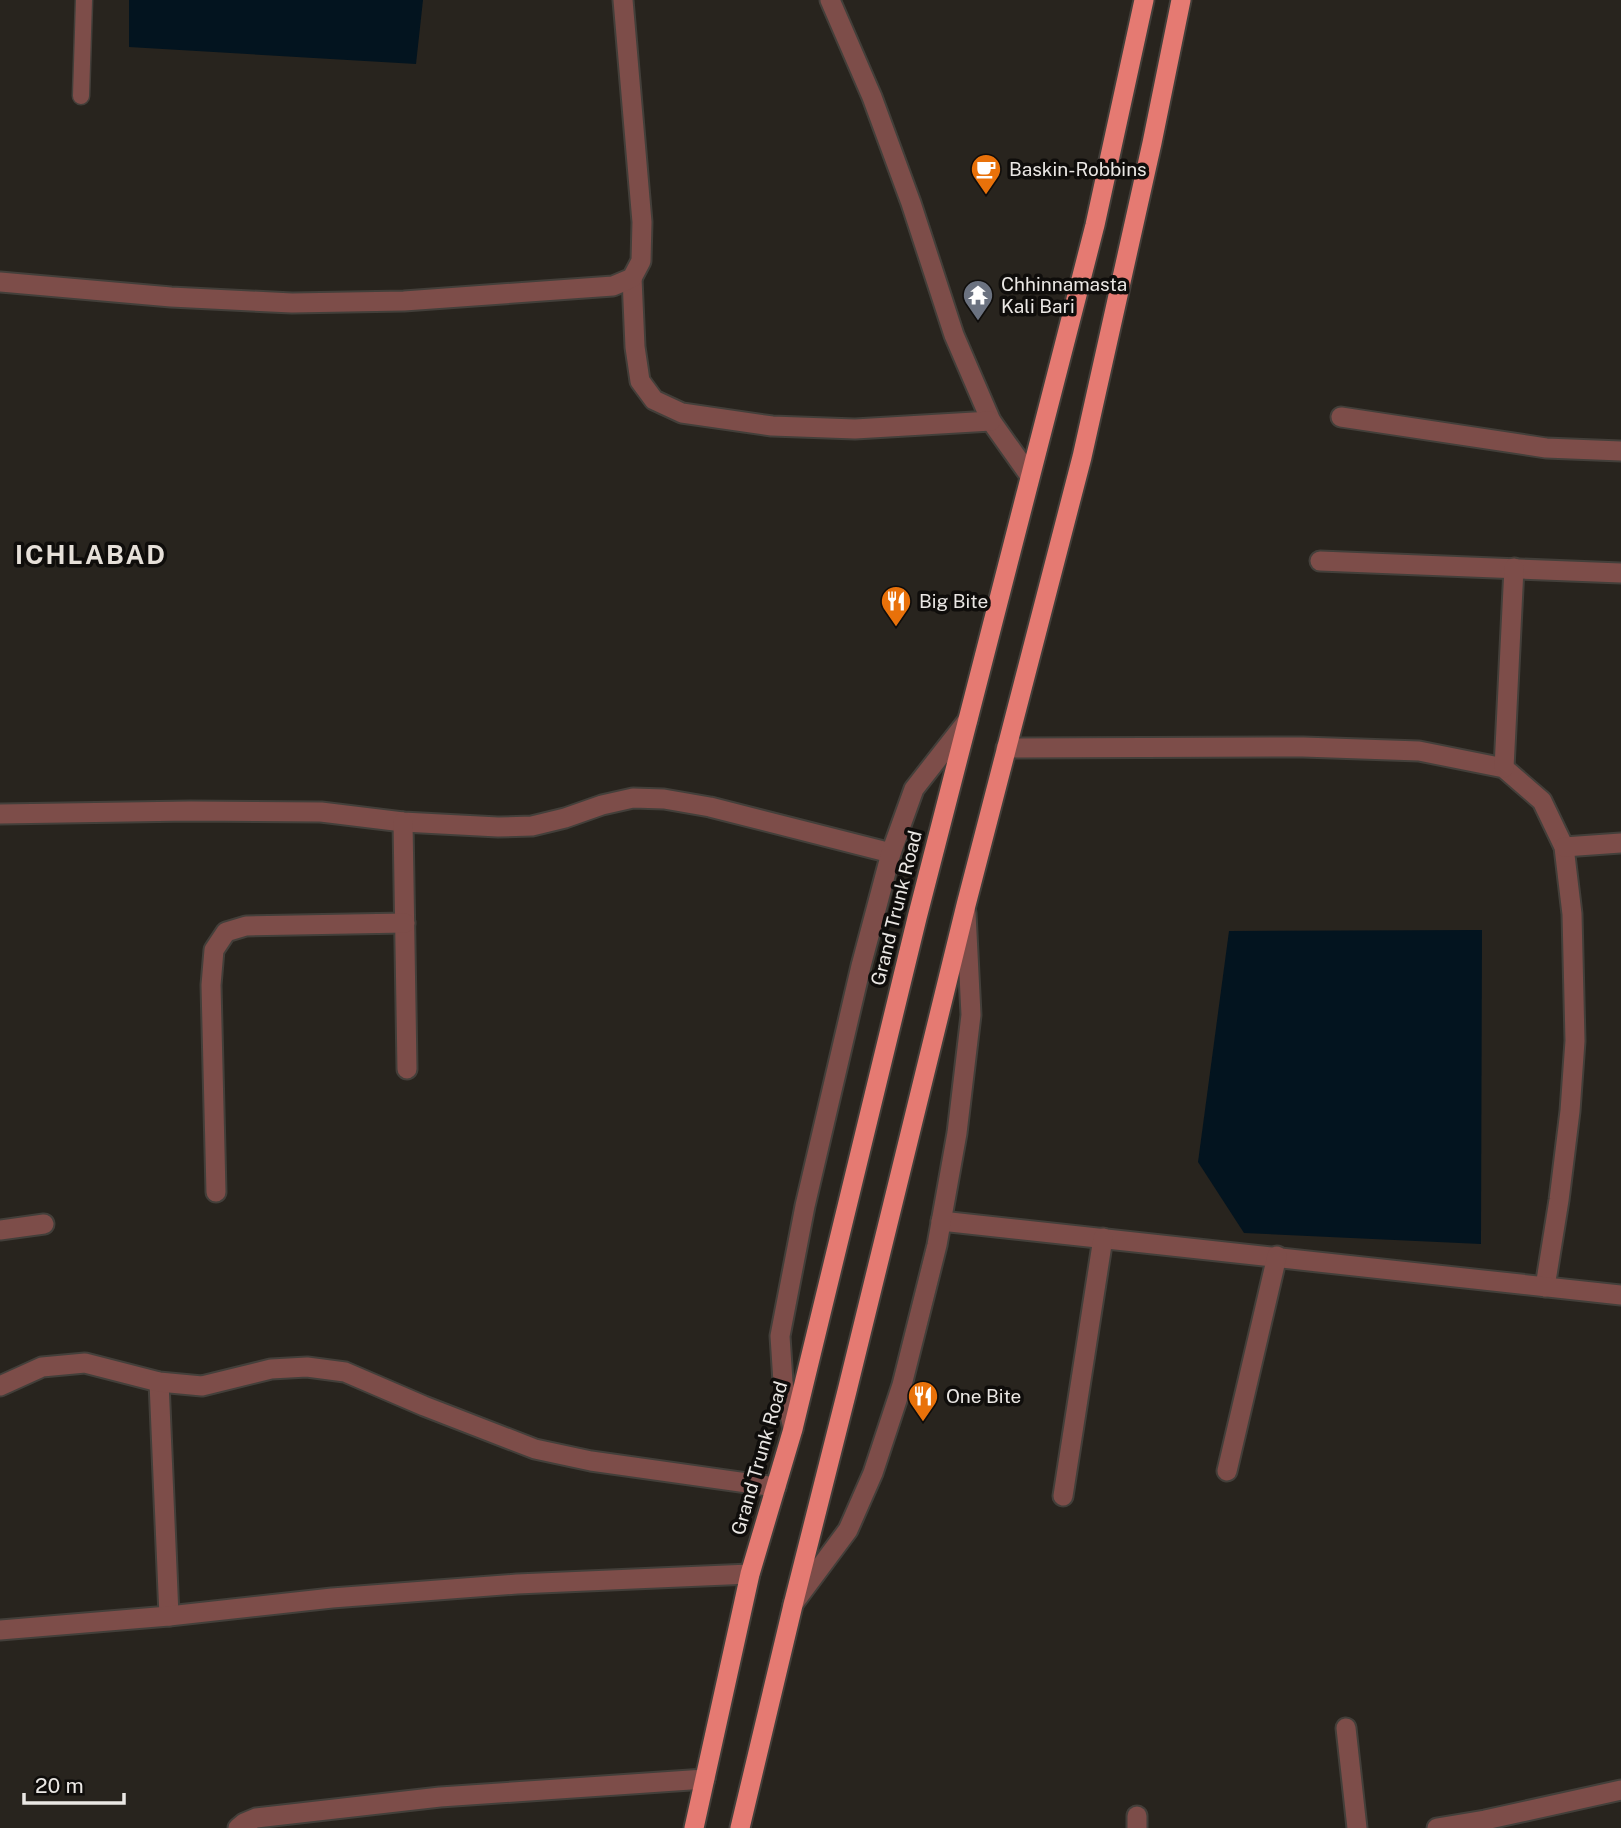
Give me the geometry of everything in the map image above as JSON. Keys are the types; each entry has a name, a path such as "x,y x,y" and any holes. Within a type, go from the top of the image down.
{"highway":[{"name":"Grand Trunk Road","path":"694,1828 750,1574 793,1429 914,932 1095,225 1144,0"},
{"path":"740,1828 966,905 1082,457 1181,0"}],"street":[{"path":"624,0 642,222 641,261 632,278 635,347 640,381 653,400 682,413 772,426 855,429 992,421"},
{"path":"830,0 872,97 911,203 954,335 992,421 1030,477"},
{"path":"0,282 171,297 292,303 404,301 613,286 632,278"},
{"path":"1341,417 1546,448 1621,451"},
{"path":"1320,561 1621,573"},
{"path":"1504,768 1514,568"},
{"path":"793,1429 783,1382 780,1336 811,1180 861,966 891,853 914,789 968,720"},
{"path":"1006,748 1303,747 1419,751 1504,768 1542,801 1563,848 1572,914 1574,1041 1564,1162 1545,1287"},
{"path":"0,814 321,812 403,822 498,827 532,826 633,798 664,799 710,807 891,853"},
{"path":"403,822 407,1069"},
{"path":"1563,848 1621,843"},
{"path":"793,1605 848,1530 873,1473 902,1385 937,1245 957,1133 971,1015 966,905"},
{"path":"215,1192 211,985 214,950 226,932 246,926 405,923"},
{"path":"941,1221 1621,1295"},
{"path":"0,1230 44,1224"},
{"path":"1063,1496 1104,1238"},
{"path":"1227,1471 1277,1256"},
{"path":"0,1386 42,1367 85,1363 159,1382 202,1386 271,1369 307,1367 345,1372 535,1449 591,1461 776,1487"},
{"path":"159,1382 169,1616"},
{"path":"0,1630 169,1616 332,1598 517,1584 750,1574"},
{"path":"1346,1728 1357,1828"},
{"path":"238,1828 256,1818 440,1797 705,1779"},
{"path":"1437,1828 1621,1790"}],"lane":[{"path":"81,96 84,0"}],"water":[{"path":"129,0 423,0 416,64 129,47"},
{"path":"1482,930 1481,1244 1244,1233 1198,1162 1229,931"}],"place":[{"name":"Baskin-Robbins","path":"986,196"},
{"name":"Chhinnamasta Kali Bari","path":"978,322"},
{"name":"Big Bite","path":"896,628"},
{"name":"One Bite","path":"923,1423"}],"district":[{"name":"ICHLABAD","path":"91,555"}]}
